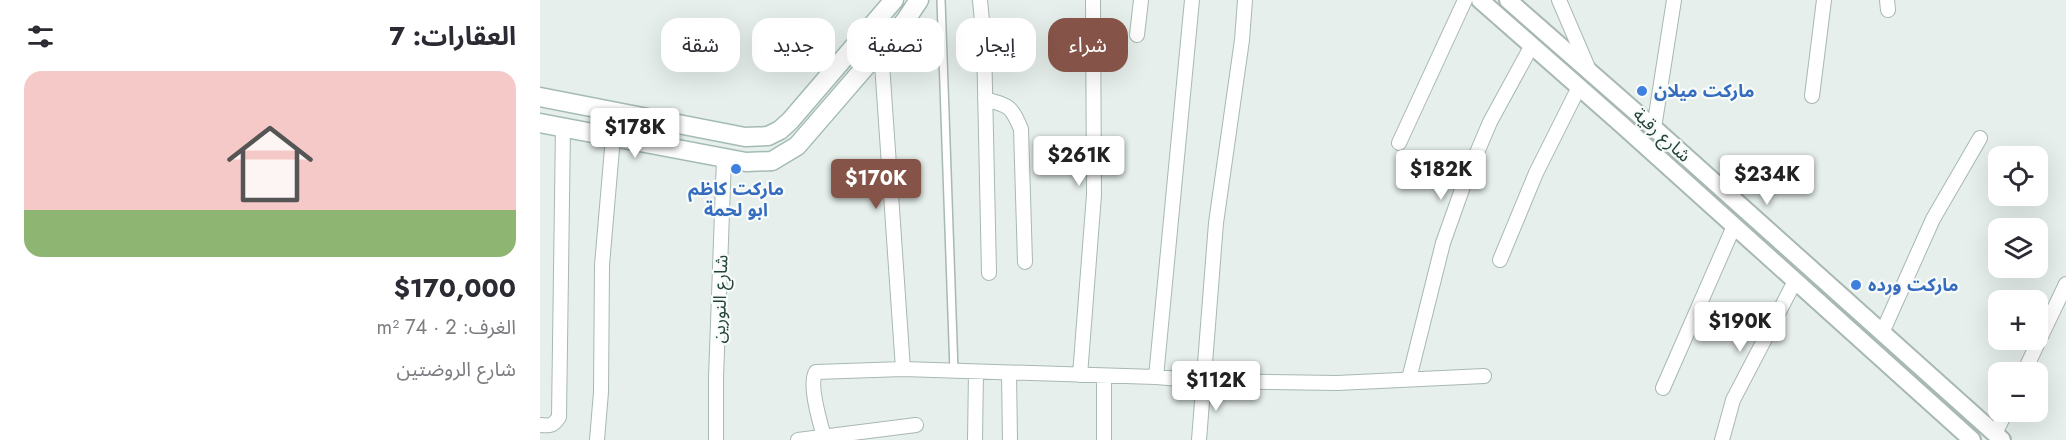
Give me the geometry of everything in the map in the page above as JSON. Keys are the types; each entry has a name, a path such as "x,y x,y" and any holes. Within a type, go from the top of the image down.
{"main road":[{"path":"540,98 745,136 768,136 780,130 801,110 894,0"},
{"path":"907,18 919,0"},
{"path":"540,123 746,162 772,161 791,151 861,72"}],"street":[{"path":"980,0 984,42 988,273"},
{"path":"1080,375 1094,195 1093,0"},
{"path":"1137,35 1141,0"},
{"path":"1156,377 1192,0"},
{"path":"1199,440 1216,223 1242,40 1245,0"},
{"path":"1399,143 1465,0"},
{"name":"شارع رقية","path":"1480,0 1795,281 1963,437"},
{"name":"شارع رقية","path":"1508,0 1999,437"},
{"path":"1560,0 1590,72"},
{"path":"1654,128 1674,0"},
{"path":"1812,96 1824,0"},
{"path":"1409,379 1443,243 1465,180 1490,122 1532,45"},
{"path":"883,72 903,369"},
{"path":"1500,260 1536,173 1579,87"},
{"path":"985,99 1004,105 1013,111 1021,129 1025,262"},
{"path":"540,425 555,424 559,417 563,127"},
{"path":"597,440 601,392 602,265 613,137"},
{"path":"1882,333 1934,219 1980,138"},
{"name":"شارع النورين","path":"716,440 724,158"},
{"path":"1663,388 1734,226"},
{"path":"1722,440 1733,400 1795,281"},
{"path":"2029,362 2066,284"},
{"path":"825,438 812,377 816,372 903,369 1156,377 1203,381 1337,383 1484,376"},
{"path":"975,440 976,372"},
{"path":"1010,373 1010,440"},
{"path":"1104,376 1104,440"},
{"path":"1999,437 2003,422"},
{"path":"798,440 916,425"}],"lane":[{"path":"941,0 954,371"}],"place":[{"name":"ماركت ميلان","path":"1642,91"},
{"name":"ماركت كاظم ابو لحمة","path":"736,169"},
{"name":"ماركت ورده","path":"1856,285"}]}
